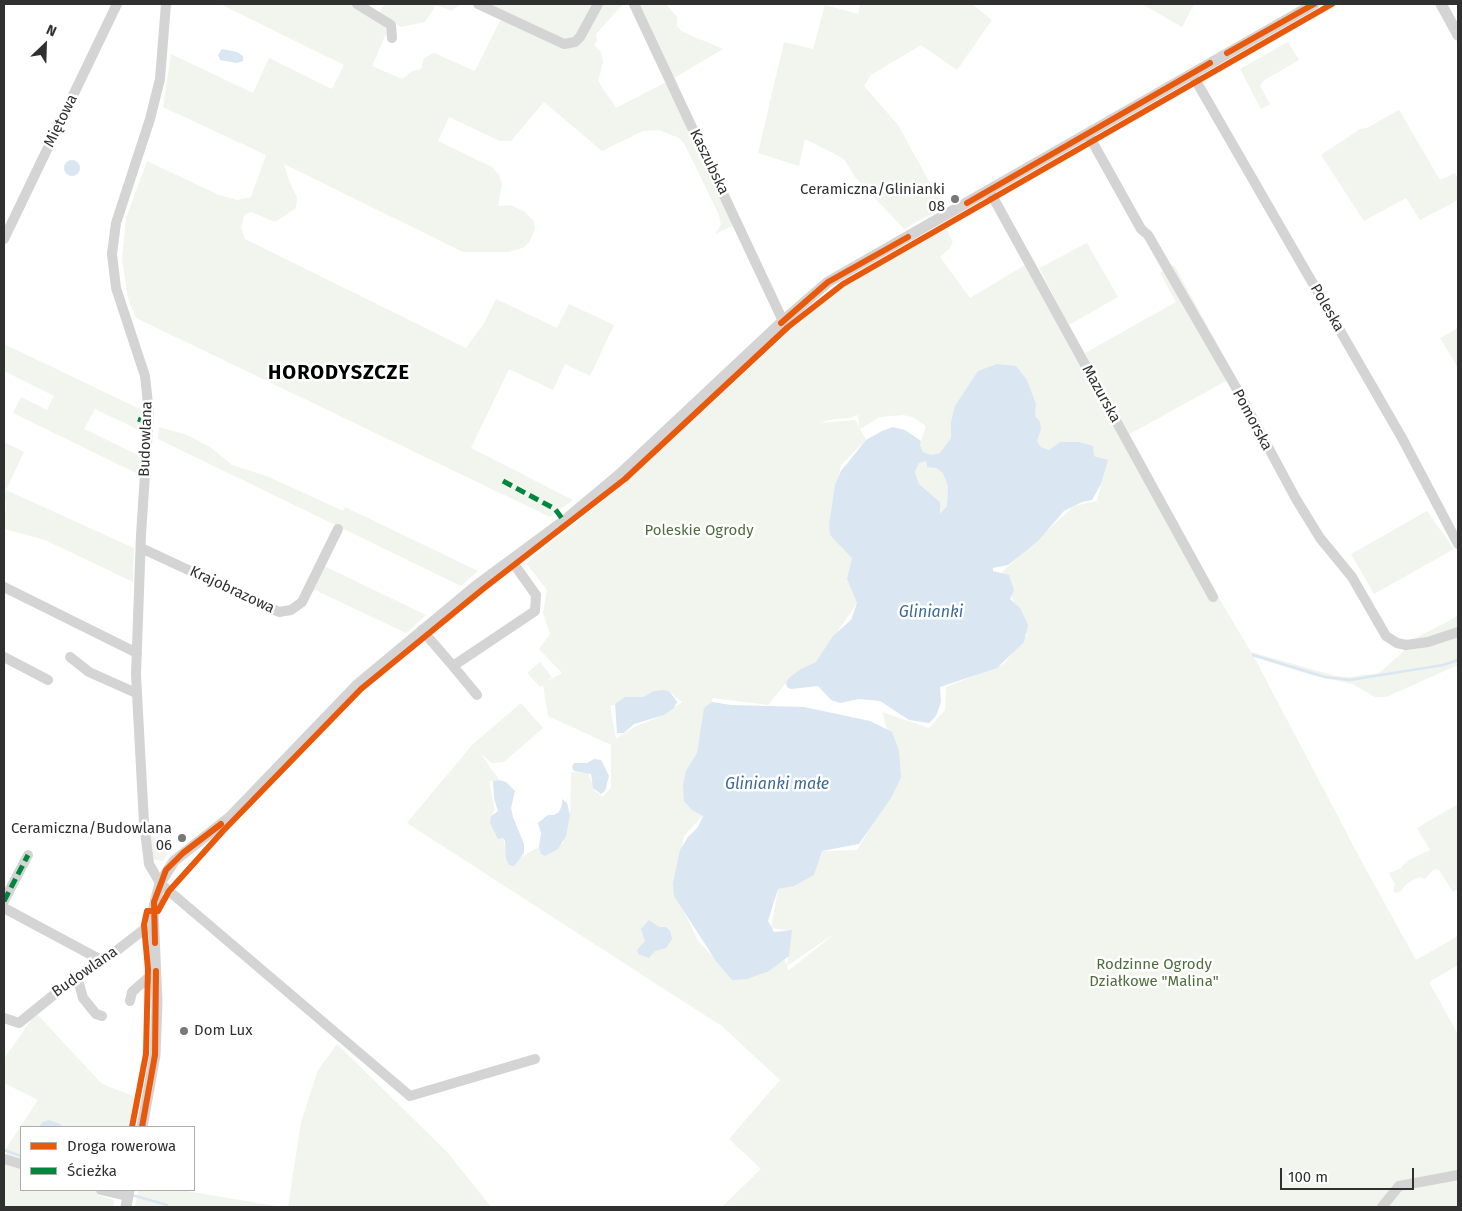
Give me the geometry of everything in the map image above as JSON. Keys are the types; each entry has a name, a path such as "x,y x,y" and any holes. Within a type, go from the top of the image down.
{"street":[{"name":"Miętowa","path":"4,239 117,4"},
{"name":"Budowlana","path":"160,883 149,864 144,823 136,693 141,548 149,423 148,396 142,366 118,295 112,254 116,222 145,136 160,79 166,4"},
{"path":"357,4 384,18 391,25 392,38"},
{"path":"478,4 564,44 575,42 580,37 598,4"},
{"name":"Kaszubska","path":"634,4 783,321"},
{"path":"142,1126 155,1054 156,971 154,902 166,870 178,857 230,817 357,685 422,630 564,521 620,474 783,321 828,282 1314,4"},
{"path":"1441,4 1458,35"},
{"name":"Poleska","path":"1192,74 1402,438 1458,544"},
{"name":"Pomorska","path":"1088,134 1141,230 1148,235 1238,392 1296,500 1320,538 1352,577 1386,636 1397,643 1406,645 1428,642 1458,632"},
{"name":"Mazurska","path":"989,190 1213,597"},
{"name":"Krajobrazowa","path":"141,548 279,612 290,610 302,602 338,528"},
{"path":"454,666 535,611 536,595 511,560"},
{"path":"5,592 137,653"},
{"path":"422,630 477,695"},
{"path":"4,657 48,680"},
{"path":"70,657 89,672 136,693"},
{"path":"4,901 28,855"},
{"path":"160,883 410,1096 535,1059"},
{"path":"4,908 101,960"},
{"name":"Budowlana","path":"4,1018 20,1023 77,976 142,931 154,929"},
{"path":"130,1001 132,992 156,971"},
{"path":"77,976 78,989 83,998 96,1014 102,1016"},
{"path":"4,1159 20,1164"},
{"path":"1382,1207 1399,1186 1458,1174"},
{"path":"106,1191 128,1196"}],"green space":[{"path":"220,4 350,4 385,25 386,34 372,66 402,79 412,71 421,69 424,58 434,53 475,71 502,17 576,45 600,4 623,4 596,34 597,40 594,45 601,52 603,62 598,81 616,108 668,81 737,224 715,234 721,225 719,215 685,145 679,138 659,130 643,131 602,151 544,102 511,141 500,141 449,117 438,141 492,167 499,175 502,184 498,206 511,205 525,212 534,221 535,229 530,241 523,248 508,252 463,252 284,164 297,198 296,208 275,222 251,212 245,214 241,227 245,239 466,348 483,325 496,299 557,328 569,304 614,325 590,376 565,364 553,390 509,369 471,448 573,500 550,517 136,318 128,298 122,259 126,218 147,161 219,195 237,200 251,197 266,155 163,107 171,54 253,93 269,58 332,89 344,65"},
{"path":"388,4 460,4 452,11 436,5 425,22 401,27 380,13 382,7"},
{"path":"483,4 595,4 582,32 568,42"},
{"path":"638,4 666,4 677,17 677,26 683,32 723,49 671,80"},
{"path":"860,4 972,4 992,20 957,70 921,45 871,75 864,86 898,125 943,207 904,229 855,177 844,159 805,139 799,166 758,153 784,42 813,49 825,5 858,14"},
{"path":"1142,4 1194,4 1182,27"},
{"path":"1288,42 1299,60 1263,81 1260,86 1270,104 1261,109 1240,69"},
{"path":"1399,110 1440,180 1455,173 1458,179 1458,200 1420,220 1406,198 1364,221 1321,155 1360,129 1367,128"},
{"path":"945,227 953,242 949,249 940,257 970,298 1027,264 1137,466 1135,468 1143,470 1251,652 1336,676 1349,677 1379,673 1405,650 1402,645 1458,616 1458,665 1386,697 1375,697 1352,684 1311,675 1254,657 1416,960 1458,936 1458,965 1429,982 1458,1034 1458,1207 722,1207 761,1169 729,1139 780,1080 723,1027 407,823 473,744 521,703 543,728 504,762 492,763 481,754 499,780 489,781 495,810 491,816 498,839 503,838 509,864 539,847 545,856 563,843 570,815 571,772 588,773 595,791 603,797 611,787 611,745 548,716 543,685 540,687 527,673 540,662 552,677 546,682 562,673 539,649 550,634 543,613 547,590 526,563 626,482 815,308 843,287","holes":["1016,366 1027,381 1036,404 1035,416 1039,433 1037,441 1041,447 1049,450 1060,442 1079,442 1094,456 1107,460 1097,501 1074,506 1002,572 1027,635 1004,664 946,687 945,710 929,728 882,712 901,778 857,850 821,851 778,889 771,928 791,931 787,965 784,959 759,975 735,979 698,941 674,890 684,836 703,815 697,753 699,739 713,698 768,705 786,683 812,669 857,603 847,579 852,558 832,512 841,465 866,440 860,429 880,417 903,415 912,417 926,426 920,445 923,452 931,455 940,453 951,438 951,422 978,371","858,415 859,426 855,420 819,423 834,419 850,418","670,692 682,702 664,715 634,727 616,739 610,706","831,936 832,936 788,971 787,966"]},
{"path":"1087,243 1118,297 1069,325 1039,268"},
{"path":"1174,265 1235,376 1128,435 1085,353 1176,302 1160,273"},
{"path":"1458,328 1458,368 1440,338"},
{"path":"4,344 142,410 141,431 95,409 84,429 140,456 138,474 13,413 21,397 47,410 54,396 4,371"},
{"path":"159,427 187,435 210,447 232,465 269,477 343,511 345,507 478,571 461,586 158,439"},
{"path":"4,442 24,452 6,490 4,485"},
{"path":"926,461 926,465 940,470 944,474 948,486 947,506 944,513 940,514 940,502 919,484 915,472 919,463"},
{"path":"6,490 134,548 133,582 45,540 4,529 6,504 4,497"},
{"path":"1427,511 1454,549 1374,594 1351,554"},
{"path":"324,566 426,615 406,633 313,589"},
{"path":"1458,804 1458,889 1453,892 1439,870 1434,869 1425,879 1419,877 1406,884 1401,891 1397,893 1393,891 1395,884 1389,873 1400,869 1407,861 1430,850 1417,828"},
{"path":"149,835 172,847 163,861 152,859"},
{"path":"36,1013 102,1084 136,1097 129,1126 21,1126 38,1100 4,1083 4,1059"},
{"path":"337,1044 448,1153 491,1207 288,1207 301,1122 318,1070"},
{"path":"20,1127 20,1162 5,1156 7,1151 5,1150"},
{"path":"4,1162 20,1168 20,1191 94,1191 98,1192 98,1195 114,1200 113,1207 4,1207"},
{"path":"138,1191 186,1191 282,1207 135,1207"}],"water":[{"path":"222,49 237,52 243,56 243,61 237,63 220,60 218,55"},
{"path":"72,160 80,168 72,176 64,168"},
{"name":"Glinianki","path":"997,364 1016,366 1027,380 1036,404 1035,416 1040,422 1041,429 1037,441 1041,447 1049,450 1060,442 1079,442 1093,446 1094,456 1108,460 1101,484 1092,500 1082,502 1064,511 1038,541 1017,558 1008,565 993,568 993,571 1009,575 1014,590 1010,599 1020,608 1028,625 1024,642 997,668 940,687 941,702 936,716 929,723 909,720 880,701 859,699 840,703 831,700 818,686 791,689 787,687 786,683 789,678 801,669 816,662 833,636 851,620 857,603 847,579 852,558 830,535 829,525 835,485 841,471 866,440 893,427 905,430 921,441 920,445 923,452 931,455 940,453 951,438 951,422 955,406 978,371","holes":["926,461 927,467 936,468 943,473 948,486 947,506 940,514 940,502 919,484 915,472 919,463"]},
{"path":"664,690 670,692 677,702 674,708 664,715 634,724 624,733 617,733 615,704 625,697 643,697 654,691"},
{"name":"Glinianki małe","path":"712,702 731,705 804,707 870,721 892,732 899,751 901,778 891,798 859,844 822,851 814,875 794,886 778,889 768,921 774,932 792,930 789,956 769,971 747,979 732,980 716,961 674,896 673,883 680,850 688,837 698,827 703,816 692,810 684,801 683,785 686,771 697,753 704,708"},
{"path":"594,759 601,760 609,776 605,791 601,794 593,788 591,774 574,771 572,767 574,763 587,763"},
{"path":"493,781 506,782 515,791 511,808 524,844 524,853 514,866 509,865 506,858 505,841 503,838 498,839 490,823 491,816 498,811 494,799"},
{"path":"562,799 567,803 570,815 566,836 558,849 545,856 541,854 539,847 541,833 538,823 548,815 554,815 559,812"},
{"path":"649,920 659,927 666,927 670,931 672,939 666,948 655,951 649,958 638,954 637,950 645,941 641,929"},
{"path":"49,1120 61,1126 40,1126 43,1122"}],"waterway":[{"path":"1253,655 1325,677 1350,680 1443,665 1458,660"},
{"path":"4,1150 20,1156"},
{"path":"132,1195 167,1205"}],"marked path":[{"path":"138,419 149,423"},
{"path":"503,481 555,509 564,521"},
{"path":"4,901 28,855"}],"cycle path":[{"path":"1227,53 1314,4"},
{"path":"132,1126 146,1054 148,969 144,925 147,911 158,911 169,891 223,831 361,689 483,589 625,479 788,327 843,284 1332,4"},
{"path":"967,203 1210,63"},
{"path":"781,323 828,282 908,237"},
{"path":"155,943 154,902 166,870 183,853 221,824"},
{"path":"142,1126 155,1055 156,971"}],"place":[{"name":"Ceramiczna/Glinianki 08","path":"955,199"},
{"name":"Ceramiczna/Budowlana 06","path":"182,838"},
{"name":"Dom Lux","path":"184,1031"}],"district":[{"name":"HORODYSZCZE","path":"339,373"}],"park label":[{"name":"Poleskie Ogrody","path":"699,531"},
{"name":"Rodzinne Ogrody Działkowe \"Malina\"","path":"1154,974"}]}
